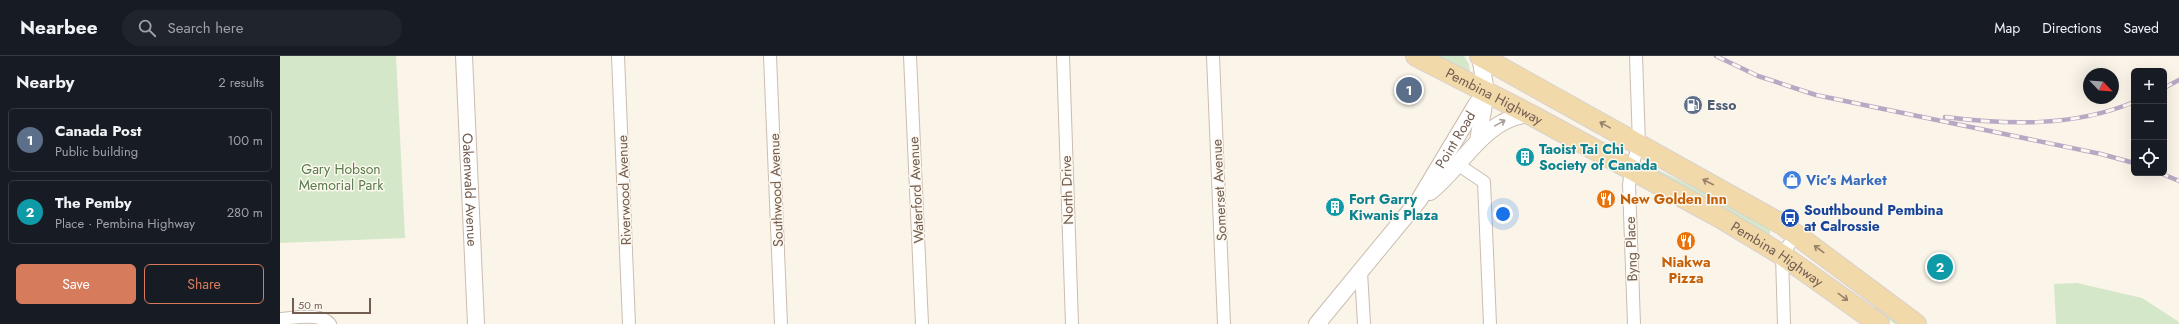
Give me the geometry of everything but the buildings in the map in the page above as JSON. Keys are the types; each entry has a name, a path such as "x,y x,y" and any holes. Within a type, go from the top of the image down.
{"main road":[{"name":"Pembina Highway","path":"1416,56 1529,114 1721,218 1782,255 1879,324"},
{"name":"Pembina Highway","path":"1480,56 1542,92 1639,144 1797,233 1916,324"},
{"path":"1486,92 1509,90 1542,92"}],"street":[{"name":"Oakenwald Avenue","path":"464,56 476,324"},
{"name":"Riverwood Avenue","path":"618,56 629,324"},
{"name":"Southwood Avenue","path":"770,56 781,324"},
{"name":"Waterford Avenue","path":"910,56 922,324"},
{"name":"North Drive","path":"1063,56 1072,324"},
{"name":"Somerset Avenue","path":"1213,56 1224,324"},
{"path":"1480,56 1486,92"},
{"name":"Byng Place","path":"1634,324 1629,192 1630,169 1639,144 1636,56"},
{"name":"Point Road","path":"1419,200 1437,186 1477,143 1482,127 1486,92"},
{"name":"Point Road","path":"1317,324 1419,200 1476,105 1486,92"},
{"path":"1477,143 1492,127 1515,116 1529,114"},
{"path":"1453,144 1452,155 1457,164 1484,182 1490,324"},
{"path":"1784,324 1782,255 1797,233"},
{"path":"1361,272 1364,324"},
{"path":"280,319 316,317 323,319 330,324"}],"green space":[{"name":"Gary Hobson Memorial Park","path":"280,56 396,56 405,238 280,243"},
{"path":"1432,56 1464,56 1469,64 1470,74"},
{"path":"1654,168 1745,212 1770,227 1770,236 1652,171"},
{"path":"2077,283 2142,298 2179,322 2179,324 2056,324 2054,284"},
{"path":"1875,306 1901,324 1895,324 1873,308"}],"railway":[{"path":"1716,56 1758,76 1816,95 2101,154 2131,162"},
{"path":"2167,86 2179,80"},
{"path":"1945,117 1993,122 2041,122 2088,116 2131,103"},
{"path":"2167,176 2179,181"}],"place":[{"name":"Canada Post","path":"1409,90"},
{"name":"Esso","path":"1693,105"},
{"name":"Taoist Tai Chi Society of Canada","path":"1525,157"},
{"name":"Vic’s Market","path":"1792,180"},
{"name":"New Golden Inn","path":"1606,199"},
{"name":"Fort Garry Kiwanis Plaza","path":"1335,207"},
{"name":"Southbound Pembina at Calrossie","path":"1790,218"},
{"name":"Niakwa Pizza","path":"1686,241"},
{"name":"The Pemby","path":"1940,267"}]}
